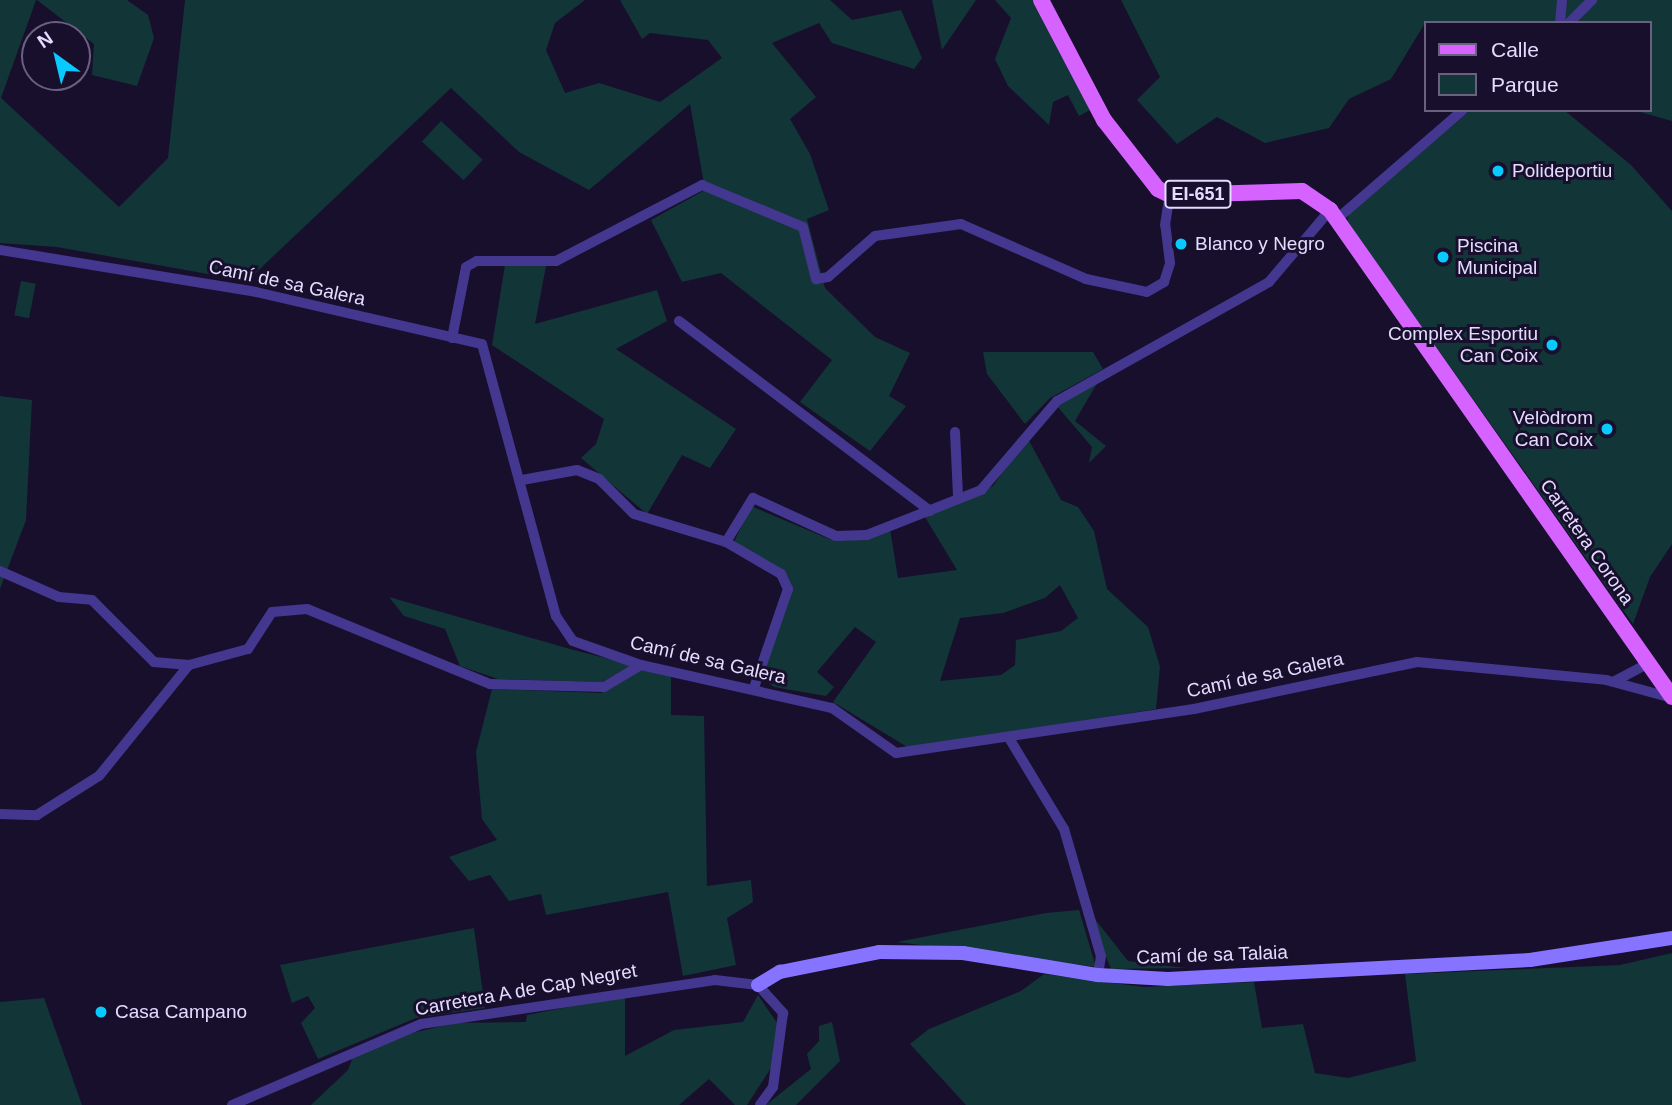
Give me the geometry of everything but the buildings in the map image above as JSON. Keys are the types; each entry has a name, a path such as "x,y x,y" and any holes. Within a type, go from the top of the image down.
{"main road":[{"name":"EI-651","path":"1041,0 1110,129 1149,179 1170,195"},
{"name":"Carretera Corona","path":"1170,195 1302,191 1333,215 1670,700"}],"street":[{"path":"1560,21 1563,0"},
{"path":"1571,21 1591,0"},
{"path":"726,542 753,498 836,536 867,535 930,511 958,495 981,490 1056,401 1269,282 1333,215 1461,112"},
{"path":"452,338 466,268 477,261 556,261 702,185 803,227 816,279 828,277 875,236 961,224 1086,279 1147,292 1164,282 1170,263 1165,225 1170,195"},
{"name":"Camí de sa Galera","path":"0,250 256,292 482,344 522,480 556,616 573,641 641,665 754,688 832,708 896,753 1194,709 1417,662 1615,681 1670,700"},
{"path":"679,321 930,511"},
{"path":"954,432 958,495"},
{"path":"522,480 577,470 599,479 634,514 726,542 781,575 788,589 754,688"},
{"path":"0,571 59,597 92,600 154,662 189,665 247,649 272,612 307,609 490,684 604,687 641,665"},
{"path":"0,814 37,815 99,776 189,665"},
{"path":"1615,681 1651,670"},
{"path":"1634,687 1651,670"},
{"path":"1009,738 1065,829 1084,913 1101,956 1098,975"},
{"name":"Camí de sa Talaia","path":"758,985 805,966 920,950 1098,975 1168,979 1530,961 1672,938"},
{"name":"Carretera A de Cap Negret","path":"232,1105 421,1024 681,982 758,985"},
{"path":"758,985 783,1013 773,1087 760,1105"}],"green space":[{"path":"0,0 36,0 28,21 21,21 21,42 1,98 119,207 168,158 185,0 585,0 555,23 546,50 565,93 599,83 660,102 722,58 708,40 650,33 642,39 620,0 830,0 852,20 901,10 922,58 914,69 832,43 819,23 772,43 816,97 790,119 810,154 829,210 807,219 825,288 875,337 910,353 889,396 906,406 870,451 800,402 832,360 721,273 682,282 651,220 705,190 690,104 589,190 519,152 451,88 247,281 57,247 0,243"},
{"path":"37,0 127,0 148,15 154,38 137,86 92,75 94,44 91,42 91,21 64,21"},
{"path":"932,0 976,0 942,50"},
{"path":"995,0 1036,0 1090,110 1079,116 1068,95 1053,102 1049,125 1008,86 995,59 1011,18"},
{"path":"1121,0 1672,0 1672,121 1640,112 1651,112 1651,21 1424,21 1391,79 1349,99 1329,128 1265,143 1217,117 1177,144 1137,100 1160,77"},
{"name":"Complex Esportiu Can Coix","path":"1469,112 1566,112 1631,165 1672,211 1672,544 1650,577 1633,624 1347,222 1349,213"},
{"path":"441,121 483,160 464,180 422,141"},
{"path":"505,265 546,266 535,324 657,290 667,321 616,349 736,429 710,468 682,455 647,514 581,458 596,444 604,419 492,345"},
{"path":"21,281 36,284 29,318 14,315"},
{"path":"983,352 1093,352 1103,369 1050,398 1025,424 987,374"},
{"path":"1099,380 1075,421 1106,446 1089,463 1092,447 1056,405"},
{"path":"0,396 32,400 26,520 0,589"},
{"path":"1027,437 1061,500 1078,507 1094,531 1107,589 1148,627 1160,667 1156,709 909,748 833,702 876,642 855,627 817,672 834,687 826,696 774,687 762,678 790,589 783,573 734,542 751,506 829,539 855,540 890,529 898,578 957,570 925,517 993,486","holes":["1060,585 1078,618 1061,631 1016,640 1015,665 1001,675 940,681 960,618 1003,613 1045,598"]},
{"path":"389,597 632,665 602,682 498,679 460,666 445,629 404,616"},
{"path":"643,667 671,674 671,715 704,716 707,886 751,880 753,902 727,918 736,965 683,976 668,892 546,915 541,894 509,901 490,875 469,881 449,857 497,840 482,819 476,752 492,689 601,693"},
{"path":"1087,909 1128,961 1186,968 1111,969"},
{"path":"1079,910 1096,967 897,942 1046,913"},
{"path":"474,928 485,1008 416,1018 318,1059 301,1023 315,1008 308,996 292,1003 280,965"},
{"path":"1672,953 1672,1105 966,1105 910,1044 929,1029 1021,991 1044,974 1144,987 1254,982 1262,1028 1303,1024 1315,1073 1348,1078 1416,1061 1405,974 1620,965"},
{"path":"758,995 777,1023 771,1068 747,1105 735,1105 709,1079 679,1105 311,1105 348,1070 353,1057 403,1035 455,1023 526,1022 527,1015 625,996 625,1056 674,1030 743,1022"},
{"path":"44,998 82,1105 0,1105 0,1002"},
{"path":"832,1022 840,1061 796,1105 766,1105 811,1069 807,1054 819,1041 819,1026"}],"place":[{"name":"Polideportiu","path":"1498,171"},
{"name":"Blanco y Negro","path":"1181,244"},
{"name":"Piscina Municipal","path":"1443,257"},
{"name":"Complex Esportiu Can Coix","path":"1552,345"},
{"name":"Velòdrom Can Coix","path":"1607,429"},
{"name":"Casa Campano","path":"101,1012"}]}
